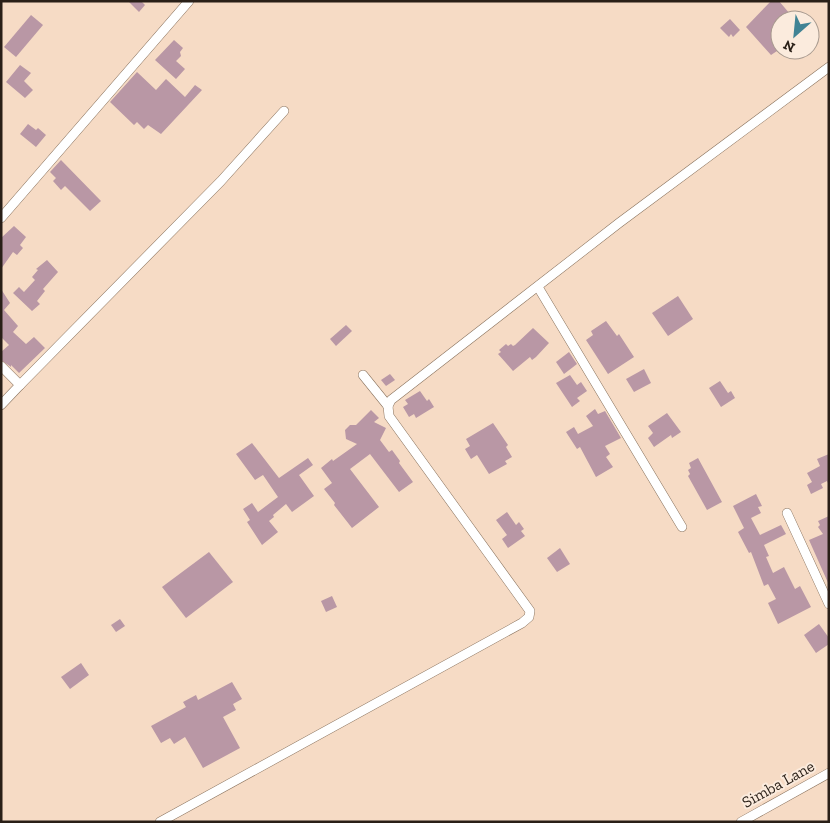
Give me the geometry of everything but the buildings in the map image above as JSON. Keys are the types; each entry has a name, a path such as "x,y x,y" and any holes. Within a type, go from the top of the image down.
{"street":[{"path":"1,218 189,1"},
{"path":"160,822 530,617 530,611 389,416 388,406 391,400 619,223 829,67"},
{"path":"1,405 220,182 284,111"},
{"path":"538,287 682,527"},
{"path":"1,366 20,385"},
{"path":"363,375 388,406"},
{"path":"787,513 829,604"},
{"name":"Simba Lane","path":"741,822 829,773"}]}
